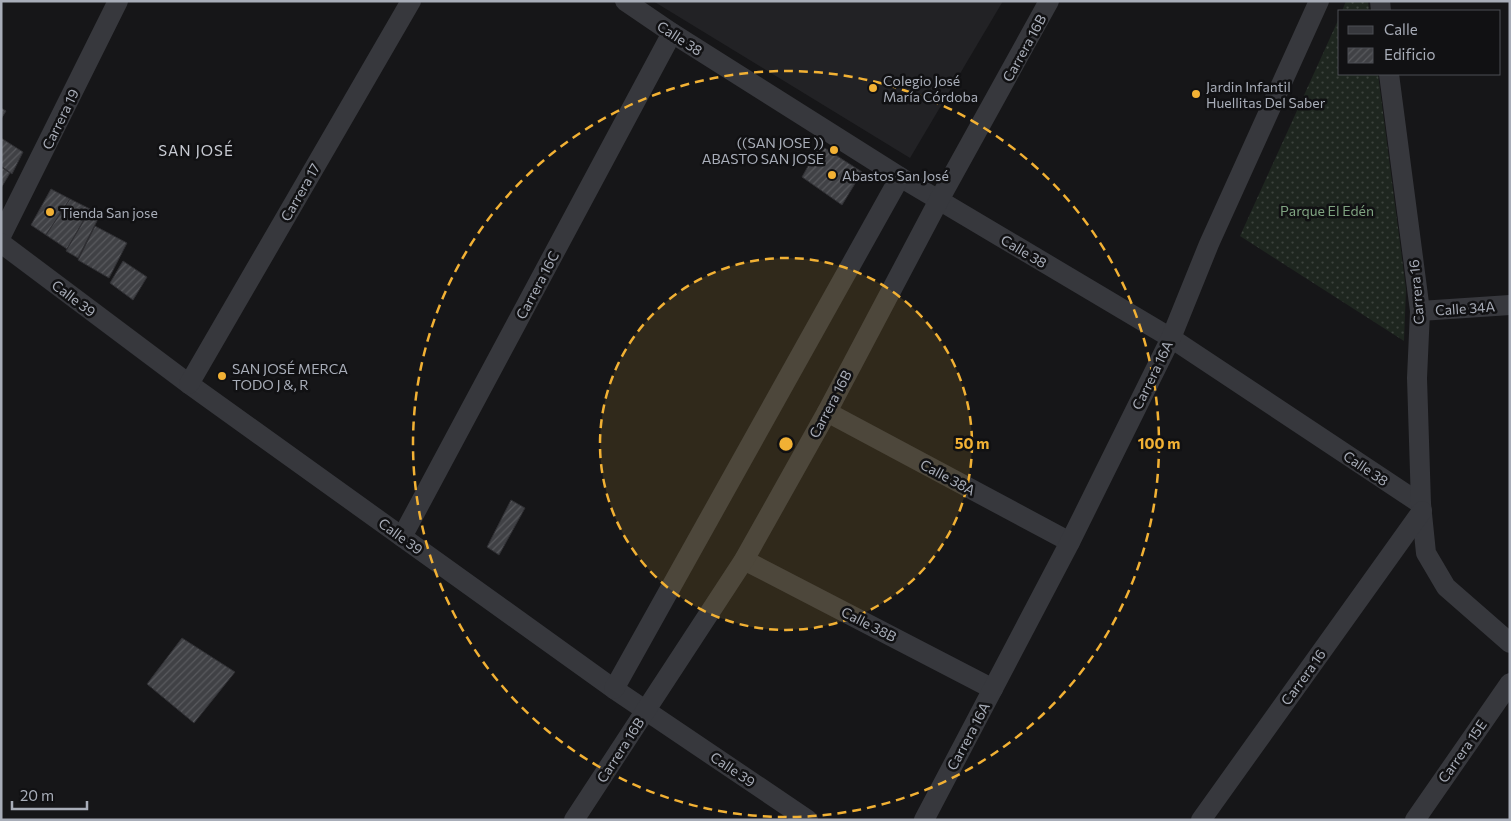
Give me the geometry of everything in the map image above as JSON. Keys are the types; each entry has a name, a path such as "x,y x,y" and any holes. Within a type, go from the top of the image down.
{"street":[{"name":"Carrera 19","path":"1,236 118,1"},
{"name":"Carrera 17","path":"189,384 412,1"},
{"name":"Calle 38","path":"625,1 672,33 900,177 1171,338 1422,507"},
{"name":"Carrera 16B","path":"574,820 648,713 744,560 826,412 939,200 1050,1"},
{"name":"Carrera 16A","path":"924,820 1070,542 1171,338 1209,244 1319,1"},
{"name":"Carrera 16C","path":"402,537 672,33"},
{"name":"Carrera 16","path":"1389,75 1420,311 1417,378 1422,507 1426,553 1446,587 1510,643"},
{"path":"614,689 900,177"},
{"name":"Calle 39","path":"1,244 189,384 614,689 808,820"},
{"name":"Calle 34A","path":"1420,311 1510,305"},
{"name":"Calle 38A","path":"826,412 1070,542"},
{"name":"Carrera 16","path":"1201,820 1422,507"},
{"name":"Calle 38B","path":"744,560 993,689"},
{"name":"Carrera 15E","path":"1415,820 1510,683"}],"shaded area":[{"name":"Colegio José María Córdoba","path":"653,1 1003,1 910,158"}],"green space":[{"path":"1346,1 1368,1 1369,10 1342,10"},
{"name":"Parque El Edén","path":"1338,20 1338,75 1378,75 1406,289 1404,341 1240,236"}],"building":[{"path":"1,108 6,111 1,119"},
{"path":"1,138 23,152 12,174 1,166"},
{"name":"Abastos San José","path":"820,145 862,172 842,205 802,177"},
{"path":"1,167 10,173 1,188"},
{"name":"Tienda San jose","path":"51,189 70,199 46,235 31,225"},
{"path":"70,199 90,209 67,249 46,235"},
{"path":"90,210 100,215 78,258 66,251"},
{"path":"95,226 127,243 109,278 78,260"},
{"path":"123,261 147,277 133,300 110,283"},
{"path":"511,500 525,508 499,555 487,547"},
{"path":"182,638 235,672 194,723 147,684"}],"place":[{"name":"Colegio José María Córdoba","path":"873,88"},
{"name":"Jardin Infantil Huellitas Del Saber","path":"1196,94"},
{"name":"((SAN JOSE )) ABASTO SAN JOSE","path":"834,150"},
{"name":"Abastos San José","path":"832,175"},
{"name":"Tienda San jose","path":"50,212"},
{"name":"SAN JOSÉ MERCA TODO J &, R","path":"222,376"}],"district":[{"name":"SAN JOSÉ","path":"196,150"}]}
